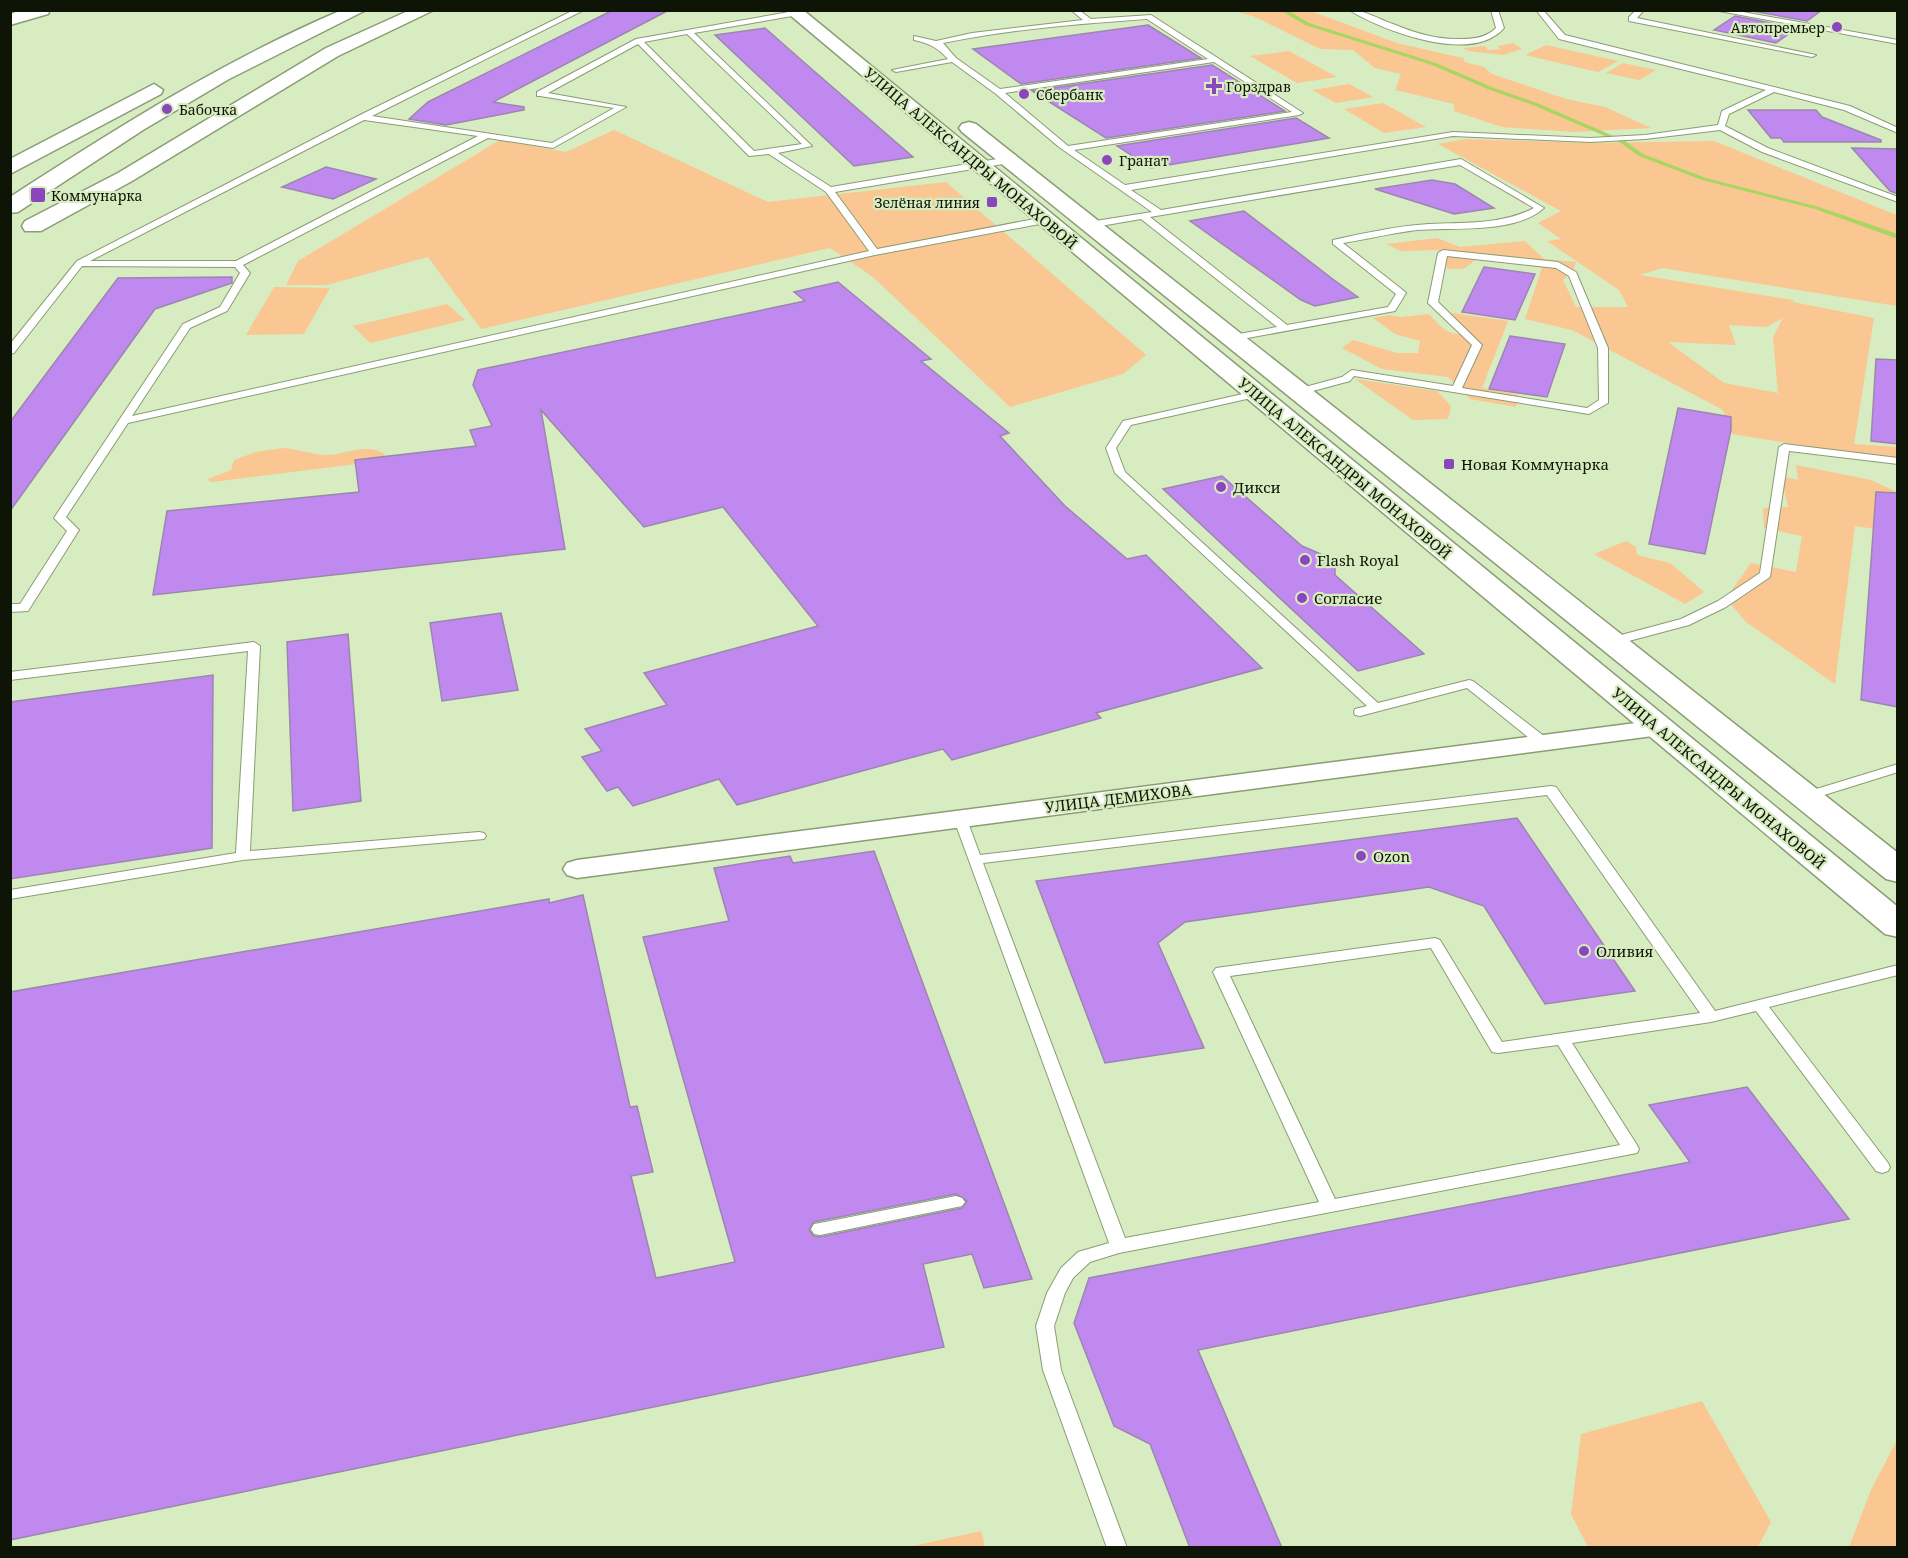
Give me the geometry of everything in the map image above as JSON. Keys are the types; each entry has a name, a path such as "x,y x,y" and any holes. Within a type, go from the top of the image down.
{"main road":[{"path":"10,20 42,10"},
{"path":"203,64 312,10"},
{"path":"10,207 165,106 216,77 328,22 358,10"},
{"path":"389,10 317,43 212,101 26,231 135,171 332,52 426,10"},
{"name":"УЛИЦА АЛЕКСАНДРЫ МОНАХОВОЙ","path":"823,10 1898,871"},
{"name":"УЛИЦА АЛЕКСАНДРЫ МОНАХОВОЙ","path":"793,12 1898,926"},
{"path":"10,168 174,80"}],"street":[{"name":"УЛИЦА ДЕМИХОВА","path":"577,869 960,817 1659,728"}],"lane":[{"path":"10,351 80,263 363,117 581,10"},
{"path":"736,10 736,22"},
{"path":"1074,10 1090,21"},
{"path":"1352,10 1431,39 1465,40 1486,39 1495,35 1500,28 1494,10"},
{"path":"1539,10 1562,37 1774,89 1864,114 1898,131"},
{"path":"1641,10 1632,19 1812,55"},
{"path":"1717,10 1898,42"},
{"path":"363,117 553,146 622,107 540,94 639,41 671,33 688,32 793,12"},
{"path":"1069,148 1299,112 1148,17 1090,21 945,40 938,44 953,60 999,92 1069,148 1158,213"},
{"path":"639,41 752,154 808,146 688,32"},
{"path":"916,38 930,41 943,49"},
{"path":"896,70 953,60"},
{"path":"999,92 1215,60"},
{"path":"1721,127 1725,113 1774,89"},
{"path":"1125,188 1453,134 1590,140 1645,137 1721,127 1765,150 1898,200"},
{"path":"80,263 99,265 238,264 487,135"},
{"path":"770,151 829,190 874,252"},
{"path":"829,190 1009,160"},
{"path":"1089,225 1461,162 1540,208 1528,216 1456,228 1416,228 1336,242 1401,293 1392,309 1231,338"},
{"path":"1143,216 1285,328"},
{"path":"127,420 874,252 1046,220"},
{"path":"1298,392 1346,379 1352,373 1456,390 1589,411 1604,401 1603,348 1572,274 1558,265 1443,253 1433,303 1477,345 1456,390"},
{"path":"10,608 24,608 73,530 60,518 127,420 186,326 224,309 245,273 238,264"},
{"path":"1256,394 1127,423 1111,448 1120,473 1376,708"},
{"path":"1610,642 1685,622 1722,604 1766,574 1784,447 1898,461"},
{"path":"10,676 254,646 243,856"},
{"path":"1360,712 1469,684 1544,743"},
{"path":"1805,797 1898,768"},
{"path":"975,860 1551,790 1711,1017"},
{"path":"960,817 1119,1246"},
{"path":"10,895 243,856 479,836"},
{"path":"1330,1206 1221,972 1435,943 1498,1048 1711,1017 1898,970"},
{"path":"1760,1006 1882,1167"},
{"path":"1117,1548 1052,1370 1046,1326 1056,1293 1066,1273 1084,1257 1119,1246 1631,1149 1562,1039"},
{"path":"820,1229 957,1202"}],"shaded area":[{"path":"1234,11 1311,11 1397,43 1463,58 1465,62 1484,67 1492,74 1566,99 1605,107 1651,128 1574,132 1502,127 1454,111 1454,104 1395,90 1401,74 1375,68 1353,50 1320,49 1253,16"},
{"path":"1513,43 1522,49 1503,55 1469,51 1463,48 1485,46 1488,50 1500,49 1497,46"},
{"path":"1546,45 1618,61 1598,72 1525,55"},
{"path":"1289,51 1337,77 1297,83 1250,56"},
{"path":"1623,63 1656,70 1639,80 1606,73"},
{"path":"1349,84 1373,97 1336,103 1312,90"},
{"path":"1383,103 1426,127 1384,133 1344,109"},
{"path":"614,130 768,202 946,182 1146,355 1123,374 1010,407 873,277 830,248 481,329 428,257 327,285 286,285 298,261 500,140 566,152"},
{"path":"1465,139 1593,143 1714,141 1897,215 1897,306 1662,268 1640,275 1793,300 1793,302 1874,318 1854,444 1897,447 1897,461 1732,434 1723,410 1572,330 1525,319 1542,268 1479,257 1464,269 1448,269 1438,250 1401,251 1386,244 1437,238 1460,247 1525,241 1544,259 1576,262 1574,269 1563,280 1576,307 1628,307 1619,290 1547,241 1561,239 1538,223 1561,211 1438,144","holes":["1783,318 1773,337 1778,393 1724,383 1668,342 1736,345 1729,325 1766,327"]},
{"path":"274,287 330,288 304,334 246,335"},
{"path":"447,304 465,320 370,343 353,326"},
{"path":"1452,313 1508,321 1482,388 1519,395 1516,407 1470,399 1448,377 1382,369 1342,348 1353,340 1397,353 1418,353 1420,341 1395,334 1373,318 1389,315 1401,317 1429,314 1446,330 1460,334 1449,317"},
{"path":"1355,379 1437,391 1451,406 1448,419 1413,420"},
{"path":"283,448 325,455 363,449 385,454 381,461 220,481 210,482 208,479 231,470 234,460 256,452"},
{"path":"1796,465 1871,480 1897,492 1897,532 1855,526 1835,684 1746,622 1726,598 1751,563 1796,572 1802,536 1764,528 1763,508 1788,507 1781,476 1798,480"},
{"path":"1626,541 1636,547 1637,555 1670,563 1704,592 1685,604 1594,554"},
{"path":"1702,1401 1771,1522 1758,1547 1588,1547 1571,1514 1581,1434"},
{"path":"1897,1440 1897,1547 1849,1547 1871,1490"},
{"path":"981,1531 985,1547 908,1547"}],"building":[{"path":"613,10 669,10 493,102 524,107 524,110 446,125 409,119 428,102"},
{"path":"1747,10 1822,10 1807,21"},
{"path":"1735,16 1797,28 1776,43 1714,30"},
{"path":"1148,25 1201,58 1021,84 973,49"},
{"path":"765,28 913,157 854,166 715,35"},
{"path":"1212,65 1285,111 1106,138 1032,91"},
{"path":"1748,110 1816,110 1822,117 1881,140 1881,142 1784,142 1781,138 1771,138"},
{"path":"1296,118 1329,138 1151,168 1117,146"},
{"path":"1852,148 1898,149 1898,194 1890,191"},
{"path":"326,167 376,179 333,199 282,187"},
{"path":"1432,180 1455,184 1494,208 1454,214 1375,189"},
{"path":"1244,211 1358,297 1315,306 1301,300 1190,221"},
{"path":"1484,267 1535,274 1515,320 1462,312"},
{"path":"232,277 232,283 155,309 10,511 10,422 118,278"},
{"path":"838,282 931,359 921,361 1009,433 1000,436 1065,506 1127,559 1146,555 1262,668 1096,713 1101,718 952,760 943,749 737,805 719,779 633,806 618,787 607,791 582,757 602,751 585,729 667,705 644,673 818,626 723,507 644,527 541,410 565,549 153,595 167,511 359,492 355,460 476,446 470,430 492,426 473,385 478,370 805,301 794,292"},
{"path":"1510,336 1565,344 1547,397 1489,389"},
{"path":"1876,359 1898,360 1898,444 1871,441"},
{"path":"1678,408 1731,417 1731,430 1705,554 1649,544"},
{"path":"1222,476 1302,546 1328,557 1335,566 1335,575 1424,654 1358,671 1163,489"},
{"path":"1876,492 1898,493 1898,707 1861,700"},
{"path":"501,613 518,690 442,701 430,623"},
{"path":"348,634 361,801 293,811 287,642"},
{"path":"213,675 212,848 10,879 10,702"},
{"path":"1517,818 1635,991 1545,1004 1484,906 1429,887 1185,922 1158,943 1204,1048 1105,1063 1036,881"},
{"path":"874,851 1032,1279 984,1288 972,1254 923,1264 944,1347 10,1540 10,992 549,899 549,903 583,895 630,1107 637,1106 653,1172 631,1176 656,1278 735,1262 643,937 729,921 714,868 790,856 793,863","holes":["956,1194 967,1201 962,1208 820,1237 814,1236 809,1230 814,1222"]},
{"path":"1747,1087 1849,1219 1198,1350 1282,1548 1190,1548 1150,1444 1114,1426 1074,1323 1089,1278 1690,1162 1649,1105"}],"waterway":[{"path":"1282,10 1307,24 1434,64 1492,89 1535,104 1623,142 1641,155 1704,179 1817,208 1898,237"}],"place":[{"name":"Автопремьер","path":"1837,27"},
{"name":"Горздрав","path":"1214,86"},
{"name":"Сбербанк","path":"1024,94"},
{"name":"Бабочка","path":"167,109"},
{"name":"Гранат","path":"1107,160"},
{"name":"Коммунарка","path":"38,195"},
{"name":"Зелёная линия","path":"992,202"},
{"name":"Новая Коммунарка","path":"1449,464"},
{"name":"Дикси","path":"1221,487"},
{"name":"Flash Royal","path":"1305,560"},
{"name":"Согласие","path":"1302,598"},
{"name":"Ozon","path":"1361,856"},
{"name":"Оливия","path":"1584,951"}]}
